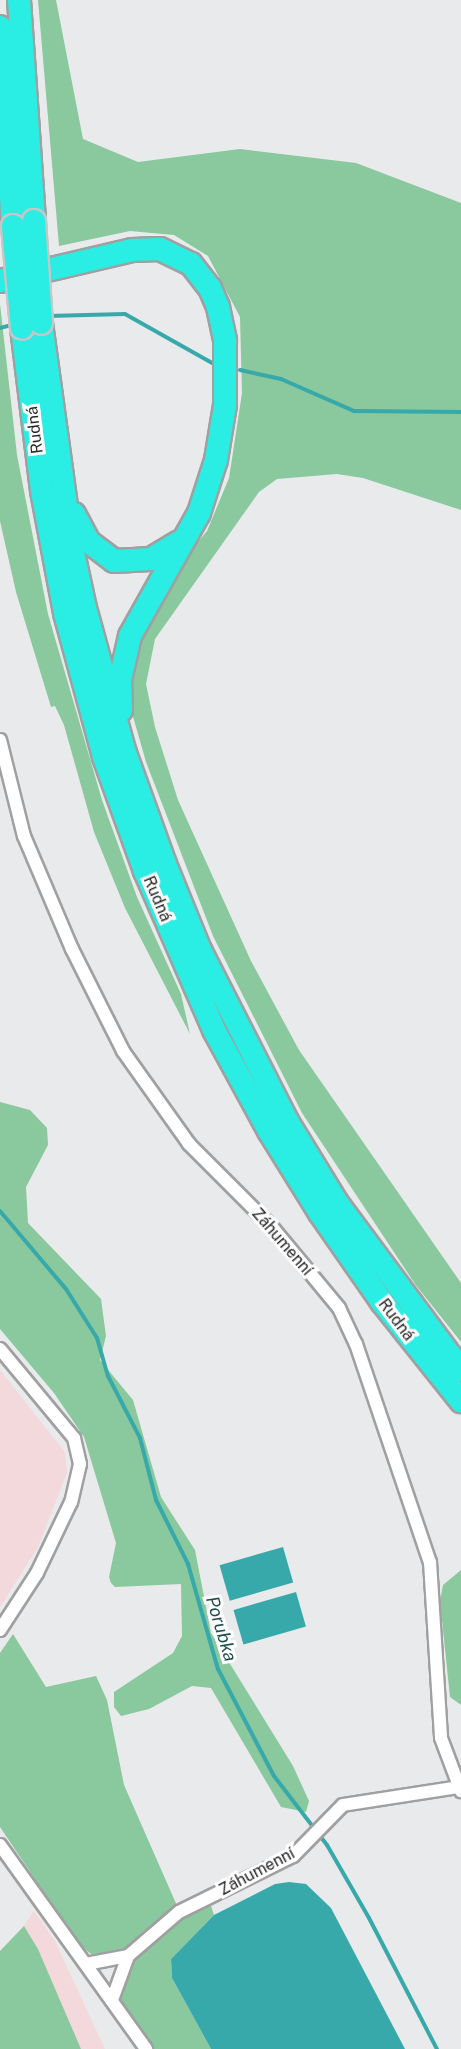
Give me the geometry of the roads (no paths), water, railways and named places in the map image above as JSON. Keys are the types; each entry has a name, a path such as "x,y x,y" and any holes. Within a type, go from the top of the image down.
{"highway":[{"path":"19,0 23,224"},
{"path":"0,27 2,92 23,224 32,325"},
{"path":"0,280 142,249 177,255 206,280 218,307 225,341 225,405 206,497 139,615 124,654 120,706 125,753"},
{"name":"Rudná","path":"32,325 85,608 125,753 200,950 287,1121 337,1203 461,1370"},
{"name":"Rudná","path":"32,325 42,491 65,613 104,757 145,872 214,1030 269,1131 320,1213 382,1302 461,1401"},
{"path":"63,488 83,534 96,550 114,561 151,559 184,539"}],"street":[{"name":"Záhumenní","path":"0,740 24,836 72,949 123,1051 189,1144 272,1227 339,1308 356,1344 430,1562 441,1738 460,1789 343,1805 319,1827 306,1844 285,1860 179,1912 128,1956 112,2000"},
{"path":"0,1349 74,1437 80,1464 71,1502 37,1573 0,1630"},
{"path":"0,1845 146,2049"},
{"path":"86,1964 128,1956"}],"water":[{"path":"283,1547 293,1583 230,1601 220,1565"},
{"path":"296,1592 306,1627 243,1645 234,1610"},
{"path":"289,1882 306,1884 331,1908 405,2049 211,2049 172,1978 171,1959 214,1915 275,1884"}],"waterway":[{"path":"48,316 125,314 216,365"},
{"path":"0,328 15,324"},
{"path":"240,370 281,379 354,411 461,412"},
{"name":"Porubka","path":"0,1211 66,1289 97,1338 108,1376 140,1438 156,1500 188,1564 218,1669 274,1776 327,1845 369,1918 437,2049"}]}
